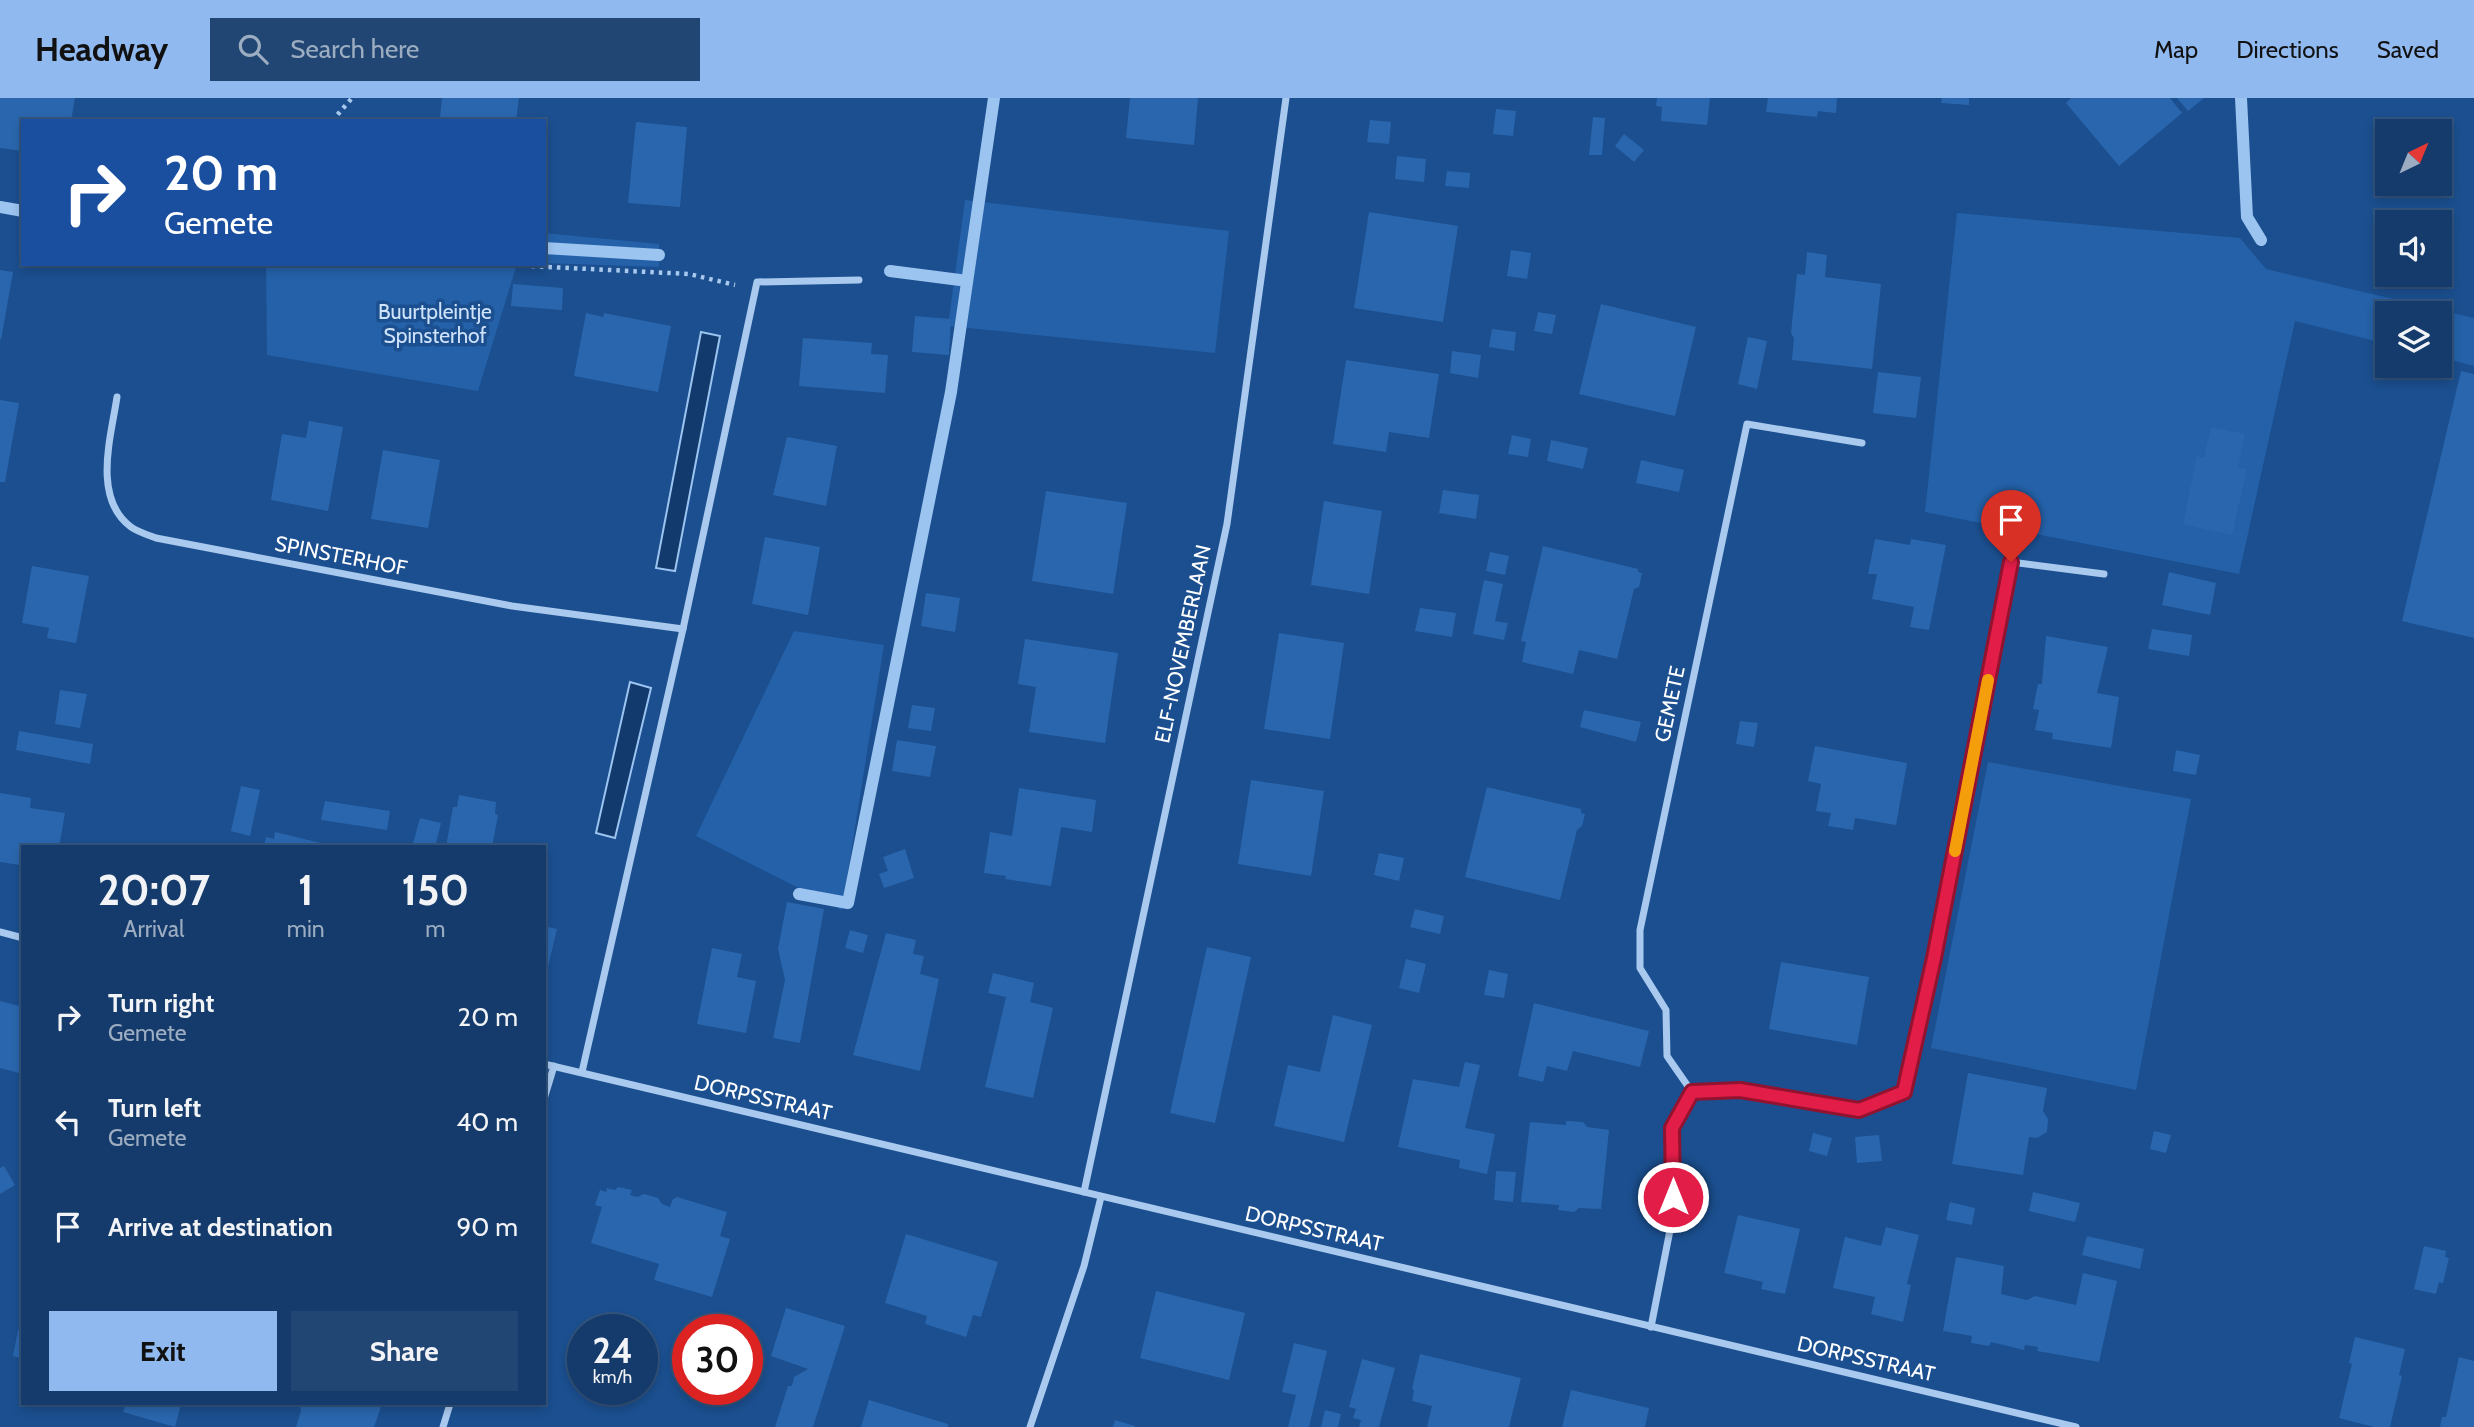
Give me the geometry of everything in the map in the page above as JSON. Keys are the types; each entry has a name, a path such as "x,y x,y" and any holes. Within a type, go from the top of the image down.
{"street":[{"name":"ELF-NOVEMBERLAAN","path":"1084,1192 1227,524 1286,98"},
{"path":"582,1072 683,629 757,282 859,281"},
{"name":"SPINSTERHOF","path":"117,397 107,466 110,494 116,512 132,528 156,538 512,606 683,629"},
{"name":"GEMETE","path":"1692,1092 1668,1056 1666,1010 1640,968 1640,930 1747,425 1861,443"},
{"path":"1651,1327 1672,1220 1672,1128 1692,1092 1740,1090 1859,1110 1904,1092 1934,958 2011,562 2104,574"},
{"path":"0,932 21,937"},
{"name":"DORPSSTRAAT","path":"546,1064 2077,1427"},
{"path":"546,1092 554,1066"},
{"path":"1030,1427 1084,1266 1101,1197"},
{"path":"443,1427 450,1405"}],"path":[{"path":"334,119 352,99"},
{"path":"528,266 689,274 755,290"}],"green space":[{"path":"965,200 1229,231 1215,353 948,326"},
{"path":"1957,213 2240,238 2266,269 2402,301 2375,301 2375,341 2295,321 2239,574 1925,512"},
{"path":"546,233 659,244 659,267 546,263"},
{"name":"Buurtpleintje Spinsterhof","path":"266,266 516,266 478,391 267,355"},
{"path":"2452,313 2474,318 2474,366 2452,360"},
{"path":"794,631 884,645 842,910 696,836"},
{"path":"1988,762 2191,799 2136,1090 1931,1048"}],"shaded area":[{"path":"701,332 720,336 675,571 656,568"},
{"path":"630,682 651,688 615,838 596,833"}],"building":[{"path":"0,98 75,98 71,119 21,119 21,151 0,148"},
{"path":"442,98 519,98 516,119 440,118"},
{"path":"1130,98 1198,98 1194,145 1126,138"},
{"path":"1657,98 1710,98 1707,125 1661,121 1662,107 1656,106"},
{"path":"1768,98 1837,98 1836,113 1818,111 1817,117 1766,112"},
{"path":"1942,98 1969,98 1969,105 1941,103"},
{"path":"2071,98 2170,98 2182,113 2119,166 2066,103"},
{"path":"2177,98 2204,98 2188,111"},
{"path":"1496,109 1516,111 1513,136 1493,134"},
{"path":"1593,117 1605,118 1602,155 1589,155"},
{"path":"1370,120 1391,122 1389,144 1367,142"},
{"path":"636,122 687,127 680,207 628,203"},
{"path":"1624,134 1644,150 1634,162 1615,146"},
{"path":"1397,156 1426,159 1424,182 1395,179"},
{"path":"1447,171 1470,173 1469,188 1445,186"},
{"path":"1369,212 1458,226 1443,322 1354,308"},
{"path":"1511,250 1531,253 1527,279 1507,276"},
{"path":"1807,252 1827,255 1825,277 1881,284 1872,369 1792,360 1794,338 1791,333 1797,274 1805,275"},
{"path":"0,270 13,272 1,340 0,339"},
{"path":"513,284 563,288 562,310 511,306"},
{"path":"1601,304 1696,327 1675,416 1579,394"},
{"path":"1538,312 1556,315 1552,334 1534,331"},
{"path":"586,313 603,317 604,313 671,326 658,392 574,376"},
{"path":"915,316 951,319 949,355 912,352"},
{"path":"1492,329 1516,332 1514,351 1489,347"},
{"path":"1748,337 1767,341 1757,389 1738,384"},
{"path":"803,338 872,343 871,354 888,355 885,393 799,386"},
{"path":"1452,351 1481,355 1478,378 1450,373"},
{"path":"1346,360 1439,374 1429,438 1389,432 1386,452 1333,444"},
{"path":"2461,371 2474,374 2474,638 2402,621"},
{"path":"1878,372 1921,377 1916,418 1873,413"},
{"path":"0,400 19,403 5,482 0,482"},
{"path":"309,421 343,427 328,511 271,500 282,434 306,438"},
{"path":"2211,427 2245,434 2238,468 2247,469 2232,535 2183,524 2197,456 2204,458"},
{"path":"1512,435 1531,439 1528,457 1508,454"},
{"path":"787,437 837,446 826,506 773,495"},
{"path":"1551,440 1588,448 1583,469 1547,461"},
{"path":"383,450 440,460 428,528 371,519"},
{"path":"1641,460 1684,470 1679,492 1636,483"},
{"path":"1443,490 1479,495 1476,519 1439,513"},
{"path":"1046,491 1127,503 1113,594 1032,581"},
{"path":"1324,501 1382,511 1369,594 1311,585"},
{"path":"765,537 820,547 808,615 752,604"},
{"path":"1875,539 1910,545 1911,539 1946,545 1929,630 1910,627 1914,607 1872,599 1877,574 1868,574"},
{"path":"1543,546 1638,569 1638,572 1642,573 1639,587 1634,589 1617,659 1579,650 1573,674 1522,662 1526,642 1521,641"},
{"path":"1490,552 1509,556 1505,575 1486,571"},
{"path":"32,566 89,576 76,643 47,638 49,628 22,623"},
{"path":"2169,572 2216,583 2210,615 2162,605"},
{"path":"1484,580 1503,584 1495,621 1508,623 1504,640 1473,634"},
{"path":"926,593 960,598 955,632 921,626"},
{"path":"1420,608 1456,613 1452,637 1415,631"},
{"path":"2152,629 2192,635 2189,656 2148,649"},
{"path":"1279,633 1344,643 1330,739 1264,729"},
{"path":"2046,636 2108,647 2097,693 2119,697 2111,748 2052,739 2053,733 2035,730 2039,710 2033,709 2038,684 2042,684"},
{"path":"1025,639 1118,653 1105,743 1029,732 1036,687 1018,684"},
{"path":"60,690 87,694 80,728 55,724"},
{"path":"912,705 935,708 931,731 908,728"},
{"path":"1584,710 1641,722 1636,742 1580,727"},
{"path":"1740,721 1758,723 1754,747 1736,744"},
{"path":"19,731 93,744 90,764 16,750"},
{"path":"897,740 936,746 930,777 892,771"},
{"path":"1815,746 1907,763 1896,825 1855,818 1853,830 1828,826 1831,813 1816,811 1821,784 1808,781"},
{"path":"2176,750 2200,755 2196,775 2173,771"},
{"path":"1251,780 1324,791 1311,876 1238,864"},
{"path":"241,786 260,790 250,836 231,831"},
{"path":"1487,787 1581,809 1581,813 1585,814 1582,826 1577,830 1560,900 1465,877"},
{"path":"1019,788 1096,800 1092,832 1061,827 1051,886 984,873 990,832 1012,836"},
{"path":"0,793 31,798 30,808 65,813 59,845 21,845 20,865 0,862"},
{"path":"459,795 496,802 495,814 498,815 492,845 446,845 453,807 457,807"},
{"path":"325,801 390,811 387,830 321,820"},
{"path":"420,818 441,823 436,845 413,845"},
{"path":"275,832 329,845 264,845 266,837 274,839"},
{"path":"905,849 914,878 884,888 879,874 888,871 883,857"},
{"path":"1379,853 1404,858 1399,881 1374,875"},
{"path":"787,902 824,909 800,1043 773,1038 785,980 778,949"},
{"path":"1415,909 1444,916 1440,934 1410,927"},
{"path":"546,926 557,929 546,975"},
{"path":"850,930 868,935 863,953 845,948"},
{"path":"886,933 916,940 913,954 924,956 920,974 939,979 920,1071 853,1055"},
{"path":"1207,947 1251,957 1215,1123 1170,1113"},
{"path":"712,948 742,954 737,977 756,981 746,1033 697,1024"},
{"path":"1406,959 1426,964 1419,993 1399,988"},
{"path":"1781,962 1869,977 1857,1045 1769,1029"},
{"path":"1489,970 1508,974 1504,998 1484,995"},
{"path":"993,973 1034,983 1030,1002 1053,1008 1033,1098 985,1087 1006,997 988,993"},
{"path":"0,1001 21,1006 21,1073 0,1068"},
{"path":"1534,1003 1649,1031 1640,1067 1573,1051 1567,1071 1547,1066 1543,1082 1518,1076"},
{"path":"1333,1015 1372,1025 1344,1142 1274,1126 1288,1065 1320,1072"},
{"path":"1465,1062 1480,1065 1465,1128 1495,1134 1487,1174 1459,1168 1460,1160 1398,1147 1413,1079 1459,1087"},
{"path":"1968,1073 2047,1088 2043,1111 2048,1119 2047,1132 2037,1138 2029,1137 2023,1175 1952,1164"},
{"path":"1566,1121 1583,1122 1587,1127 1609,1130 1601,1209 1579,1208 1574,1212 1558,1210 1559,1205 1521,1202 1530,1122 1566,1125"},
{"path":"2154,1131 2171,1135 2166,1153 2150,1149"},
{"path":"1813,1133 1832,1138 1827,1156 1809,1151"},
{"path":"1879,1135 1882,1161 1857,1163 1855,1137"},
{"path":"4,1166 15,1185 0,1194 0,1168"},
{"path":"1496,1171 1516,1172 1513,1202 1494,1200"},
{"path":"618,1187 632,1190 630,1195 637,1197 644,1194 658,1198 662,1204 670,1207 673,1199 677,1197 727,1212 720,1236 730,1239 712,1297 654,1280 659,1264 591,1243 602,1207 595,1205 600,1190 606,1192 607,1188 615,1190"},
{"path":"2033,1192 2080,1203 2075,1222 2029,1211"},
{"path":"1950,1202 1975,1208 1972,1225 1946,1220"},
{"path":"1738,1215 1800,1229 1785,1294 1761,1289 1763,1282 1724,1273"},
{"path":"1886,1227 1919,1235 1907,1284 1911,1285 1903,1322 1871,1314 1875,1297 1833,1288 1845,1237 1881,1246"},
{"path":"906,1234 998,1262 981,1317 973,1315 966,1337 925,1324 927,1316 885,1303"},
{"path":"2087,1236 2144,1249 2140,1269 2082,1255"},
{"path":"2424,1246 2446,1251 2445,1257 2449,1258 2443,1283 2439,1282 2436,1294 2414,1289"},
{"path":"1956,1257 2004,1266 2001,1294 2027,1300 2035,1296 2076,1305 2083,1273 2117,1281 2099,1362 2037,1351 2038,1347 2025,1345 2024,1350 1991,1342 1989,1346 1971,1343 1972,1336 1943,1331"},
{"path":"1156,1291 1245,1313 1229,1380 1140,1358"},
{"path":"786,1308 845,1326 813,1427 775,1427 788,1386 792,1386 794,1377 808,1369 771,1356"},
{"path":"21,1329 21,1358 13,1356 18,1330"},
{"path":"2355,1337 2405,1349 2399,1375 2402,1376 2390,1427 2374,1427 2339,1418 2352,1364 2349,1363"},
{"path":"1294,1343 1327,1351 1309,1427 1288,1427 1296,1395 1282,1392"},
{"path":"1420,1354 1521,1378 1509,1427 1427,1427 1432,1406 1412,1401"},
{"path":"2459,1357 2474,1361 2474,1427 2440,1427 2442,1417 2446,1417"},
{"path":"1362,1359 1395,1368 1379,1427 1359,1427 1361,1420 1353,1418 1356,1409 1349,1407"},
{"path":"1571,1390 1649,1408 1645,1427 1562,1427"},
{"path":"869,1400 948,1424 948,1427 861,1427"},
{"path":"126,1405 181,1405 175,1427 123,1412"},
{"path":"300,1405 382,1405 374,1427 296,1427"},
{"path":"1325,1410 1341,1414 1338,1427 1321,1427"},
{"path":"1115,1420 1135,1426 1135,1427 1113,1427"}],"waterway":[{"path":"799,894 848,903 951,392 994,98"},
{"path":"2241,98 2247,217 2261,240"},
{"path":"0,207 21,211"},
{"path":"546,248 659,255"},
{"path":"890,271 960,280"}],"slow traffic":[{"path":"1955,851 1988,680"}],"route":[{"path":"1673,1197 1672,1128 1692,1092 1740,1090 1859,1110 1904,1092 1934,958 2011,562"}]}
